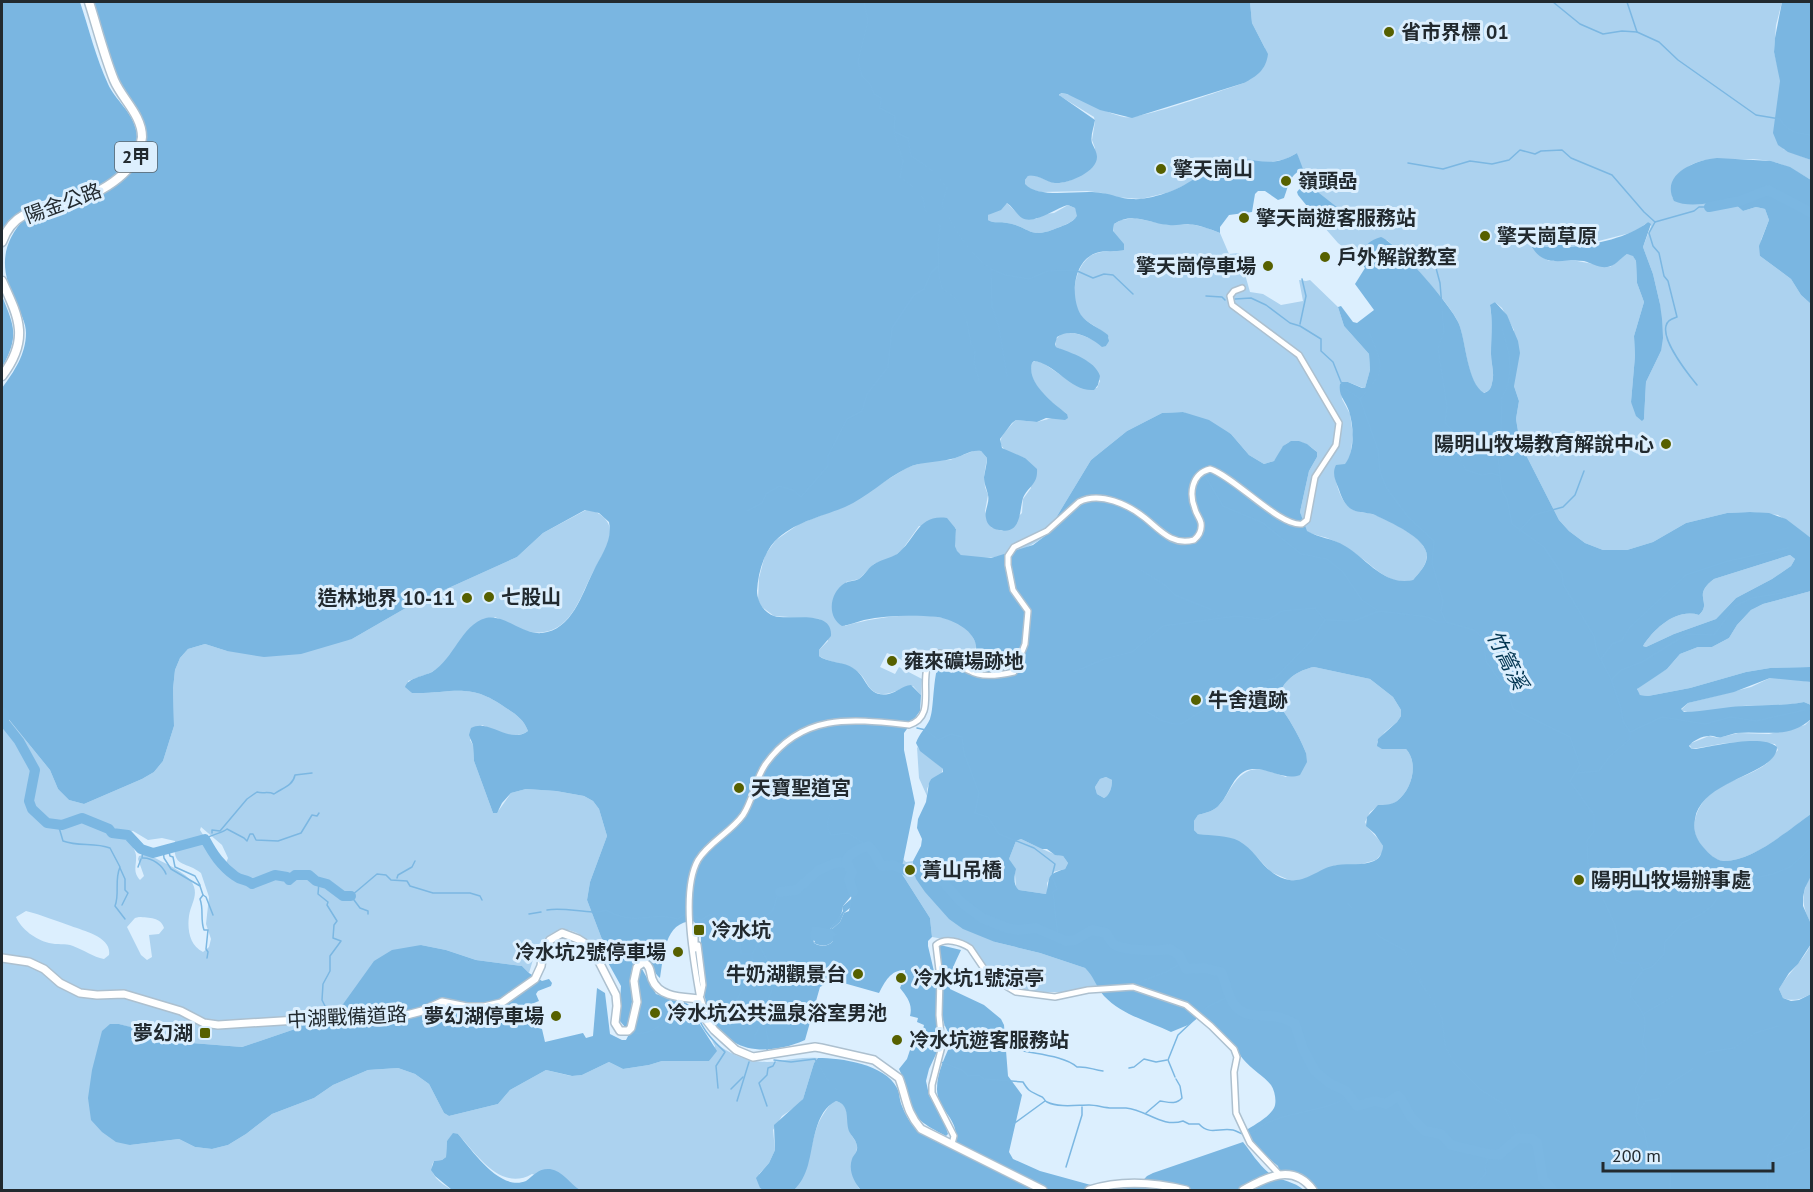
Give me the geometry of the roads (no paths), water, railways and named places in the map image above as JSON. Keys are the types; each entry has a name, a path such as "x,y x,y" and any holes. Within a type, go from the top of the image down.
{"main road":[{"name":"陽金公路","path":"2,242 10,225 28,212 80,200 106,188 122,175 137,156 142,137 139,120 115,81 88,2"},
{"path":"2,281 18,317 20,334 14,357 2,376"}],"street":[{"path":"1043,1191 921,1129 911,1117 905,1104 898,1078 874,1060 815,1047 753,1057 736,1050 714,1030 707,1021 699,999 691,929 690,896 694,868 699,859 742,815 764,766 799,732 831,722 862,720 909,725 916,723 925,713 928,668 933,656 940,653 972,673 1014,672 1025,644 1028,611 1013,590 1008,556 1014,547 1047,531 1079,502 1085,499 1111,500 1145,518 1161,534 1189,542 1197,538 1201,530 1201,523 1191,498 1192,488 1199,475 1209,469 1294,523 1302,524 1307,520 1315,477 1336,445 1339,423 1299,355 1232,305 1230,296 1234,291 1242,288"},
{"path":"691,929 694,931 699,948"},
{"path":"691,929 696,931 699,948 703,985 699,999"},
{"name":"中湖戰備道路","path":"2,958 29,962 44,969 60,982 80,993 134,996 181,1011 204,1023 218,1025 329,1018 347,1020 366,1013 411,1015 442,1002 467,1007 484,1007 501,1003 536,979 543,951 550,940 562,933 579,939 592,948 616,995 618,1006 615,1023 620,1031 628,1031 632,1028 637,1002 634,981 637,967 641,963 649,966 656,988 664,993 699,999"},
{"path":"696,937 699,999"},
{"path":"952,1144 954,1136 933,1093 932,1085 942,1046 939,1015 940,978 936,945 939,941 946,940 966,945 989,976 1016,992 1055,997 1088,990 1133,987 1186,1005 1234,1049 1237,1057 1234,1072 1236,1113 1250,1143 1279,1174"},
{"path":"1243,1191 1262,1179 1279,1174 1300,1178 1313,1191"},
{"path":"1089,1191 1106,1185 1144,1183 1165,1185 1186,1191"}],"waterway":[{"path":"864,2 868,21 858,61 862,76 870,84 874,94 881,98 880,108 895,116 894,132 903,161 900,177 923,198 925,210 940,226 939,276 942,288 955,298 967,322 979,380"},
{"path":"1553,2 1580,24 1603,34 1622,31 1637,32 1659,42 1678,60 1756,115 1780,119 1793,132 1812,135"},
{"path":"1627,2 1637,32"},
{"path":"895,132 908,138 911,156 931,170 947,188 942,204 951,222 962,240 991,269 992,307 999,328 1007,376"},
{"path":"1408,163 1443,169 1470,161 1492,164 1509,160 1520,150 1535,154 1541,151 1562,150 1571,158 1612,175 1655,222 1694,211 1699,207 1709,207"},
{"path":"1709,207 1740,201 1768,190 1812,213"},
{"path":"1655,222 1649,233 1653,246 1659,253 1677,317 1667,322 1668,340 1697,385"},
{"path":"747,511 762,503 766,494 779,486 793,490 801,497 828,466 828,456 847,419 862,411 867,394 888,367 892,328 914,295 924,289 931,273 939,265"},
{"path":"1436,268 1440,283 1444,332 1438,348 1447,407 1445,423 1452,430 1454,446 1466,470 1482,475"},
{"path":"991,269 1005,275 1029,279 1048,271 1075,270 1093,278 1104,274 1113,275 1133,294"},
{"path":"1300,324 1306,296 1302,279"},
{"name":"竹篙溪","path":"1206,296 1222,297 1225,300"},
{"name":"竹篙溪","path":"1235,299 1251,298 1266,305 1290,323 1300,326 1321,339 1321,351 1333,362 1343,387 1360,399 1378,450 1380,472 1386,487 1408,517 1434,541 1432,563 1443,601 1441,611 1446,622 1474,630 1483,638 1486,661 1507,687 1513,709 1570,737 1580,765 1570,781 1594,815 1594,831 1587,841 1588,865 1615,925 1618,940 1613,951 1616,960 1622,963 1639,963 1643,970 1631,987 1630,996 1642,1013 1645,1023 1642,1043 1646,1049 1646,1071 1635,1090 1639,1097 1637,1122 1644,1130 1648,1149 1671,1165 1670,1190"},
{"path":"1497,446 1501,430 1502,398 1508,385 1510,369 1509,353 1502,329"},
{"path":"1360,399 1380,369 1370,334"},
{"path":"1497,447 1500,476"},
{"path":"1519,531 1534,515 1563,507 1575,495 1584,471"},
{"path":"1483,475 1491,473 1500,476 1512,524 1544,547 1562,574 1563,584 1594,636 1597,652 1611,679 1623,721 1630,732 1630,739 1610,756 1599,771 1576,773"},
{"path":"1205,476 1223,506 1263,523 1301,554 1327,559 1343,572 1362,600 1377,610"},
{"path":"1601,659 1612,644 1622,640 1630,627 1686,575 1728,561 1788,548"},
{"path":"1141,570 1165,585 1175,595 1210,609 1219,616"},
{"path":"1612,679 1621,670 1642,662 1687,634 1714,635 1735,606 1752,598 1800,590"},
{"path":"1074,672 1104,659 1132,652 1163,626 1236,616 1268,620 1282,611 1315,608 1325,620 1354,621 1379,611 1428,617 1437,622 1445,622"},
{"path":"1160,720 1181,724 1216,703 1249,695 1259,683 1275,678 1312,640 1325,620"},
{"path":"1630,732 1662,717 1705,724 1731,717 1756,721 1805,710"},
{"path":"2,712 4,722 19,741 35,770 29,801 32,809 47,823 62,825 82,818 109,829 112,833 128,835 141,849 153,853 205,839 214,855 226,868 237,878 252,884 275,875 287,877 289,880 295,875 309,875 316,881 327,884 343,896 351,896"},
{"path":"1147,712 1159,719"},
{"path":"917,728 926,730 938,740 951,734 962,737 964,753 979,793 975,813 988,817 999,834 1034,848 1055,864 1052,876 1057,889 1053,892 1058,938"},
{"path":"212,833 212,830 220,831 247,799 257,792 274,794 290,784 295,775 312,773"},
{"path":"831,792 829,801 833,808 828,825 831,835 848,833 868,846"},
{"path":"205,839 227,829 247,841 250,834 253,834 256,840 278,841 301,833 312,815 317,816 319,813"},
{"path":"58,824 63,841 110,848 120,867 115,906 125,919"},
{"path":"853,892 849,879 852,872 846,862 849,856 868,846 882,866 893,865 907,871 919,871 939,877 961,902 982,918 1007,928 1018,930 1036,928 1066,941 1075,940 1092,930 1106,933 1112,943 1120,947 1142,950 1170,949 1179,955 1186,969 1204,968 1221,972 1233,1003 1244,1013 1276,1016 1295,1024 1303,1049 1315,1071 1329,1083 1346,1091 1357,1106 1375,1101 1386,1104 1398,1096 1411,1117 1425,1131 1441,1134 1451,1145 1489,1154 1499,1155 1518,1138 1532,1139 1537,1143 1543,1179 1553,1190"},
{"path":"1643,970 1652,967 1664,954 1665,942 1682,923 1700,915 1712,906 1718,897 1732,889 1745,885 1755,878 1790,867 1812,847"},
{"path":"168,848 175,867 195,876 200,885"},
{"path":"143,849 142,858 157,863 166,874"},
{"path":"163,849 164,858 171,869 200,886 203,895 200,899 203,926 204,930 208,930 207,958"},
{"path":"138,867 141,859"},
{"path":"397,878 398,875 412,867 415,861"},
{"path":"780,892 796,890 819,870 835,863 846,862"},
{"path":"120,868 125,879 125,890 128,893 122,905"},
{"path":"368,914 368,911 360,908 351,896 377,874 386,875 391,880 407,881 410,886 433,893 470,893 480,896 482,900"},
{"path":"319,882 318,894 328,902 327,905 337,921 334,925 333,938 341,941 330,956 330,971 323,984 322,1000 327,1010 325,1015"},
{"path":"693,915 701,920 711,914 725,914 731,935 740,938 741,954 752,954 757,945 763,917 772,912 780,892"},
{"path":"203,895 213,915"},
{"path":"1348,904 1380,937 1404,950 1442,1018 1445,1045 1453,1062 1481,1090 1502,1103 1518,1138"},
{"path":"547,910 594,912 606,910 616,915 634,918 678,919 685,914"},
{"path":"529,914 541,912"},
{"path":"755,1041 755,1035 773,984 768,978 769,963 759,945"},
{"path":"712,1017 734,1006 745,983 763,971 752,959 752,955"},
{"path":"1137,983 1182,963"},
{"path":"1419,980 1426,991"},
{"path":"1201,1013 1209,1006 1230,996"},
{"path":"1644,1014 1673,996"},
{"path":"662,1005 666,1001 674,1007 681,1001 691,1007 710,1037 725,1052 716,1066 718,1088"},
{"path":"634,1033 650,1031 660,1026 672,1013 681,1017 693,1009"},
{"path":"765,1009 771,1022 766,1030 769,1043 767,1050"},
{"path":"1175,1077 1168,1060 1178,1035 1196,1018"},
{"path":"945,1025 954,1025 961,1030 1008,1047 1056,1057 1077,1067 1103,1071"},
{"path":"1636,1116 1646,1101 1658,1099 1669,1084 1691,1070 1708,1052 1734,1048 1755,1033 1778,1026"},
{"path":"774,1060 791,1062 815,1059 837,1090"},
{"path":"1129,1068 1144,1059 1156,1062 1167,1060"},
{"path":"737,1101 749,1062"},
{"path":"767,1106 759,1083 767,1075 768,1068 775,1062"},
{"path":"941,1062 962,1070 968,1076 979,1075 984,1079 1023,1082 1030,1091 1052,1104 1134,1109 1168,1122 1183,1121 1189,1124 1199,1124 1207,1130 1228,1129 1243,1134"},
{"path":"731,1089 743,1077"},
{"path":"1146,1113 1160,1101 1175,1102 1182,1098 1176,1079"},
{"path":"1249,1134 1279,1118 1330,1105 1349,1096"},
{"path":"1012,1125 1045,1101"},
{"path":"1066,1167 1082,1115 1082,1107"},
{"path":"1767,1190 1768,1155 1775,1146 1782,1144 1799,1120 1812,1108"},
{"path":"1768,1162 1812,1147"},
{"path":"1486,1164 1489,1154"},
{"path":"1467,1190 1477,1184 1486,1173 1485,1167"}],"place":[{"name":"省市界標 01","path":"1389,32"},
{"name":"擎天崗山","path":"1161,169"},
{"name":"嶺頭喦","path":"1286,181"},
{"name":"擎天崗遊客服務站","path":"1244,218"},
{"name":"擎天崗草原","path":"1485,236"},
{"name":"戶外解說教室","path":"1325,257"},
{"name":"擎天崗停車場","path":"1268,266"},
{"name":"陽明山牧場教育解說中心","path":"1666,444"},
{"name":"七股山","path":"489,597"},
{"name":"造林地界 10-11","path":"467,598"},
{"name":"雍來礦場跡地","path":"892,661"},
{"name":"牛舍遺跡","path":"1196,700"},
{"name":"天寶聖道宮","path":"739,788"},
{"name":"菁山吊橋","path":"910,870"},
{"name":"陽明山牧場辦事處","path":"1579,880"},
{"name":"冷水坑","path":"699,930"},
{"name":"冷水坑2號停車場","path":"678,952"},
{"name":"牛奶湖觀景台","path":"858,974"},
{"name":"冷水坑1號涼亭","path":"901,978"},
{"name":"冷水坑公共溫泉浴室男池","path":"655,1013"},
{"name":"夢幻湖停車場","path":"556,1016"},
{"name":"夢幻湖","path":"205,1033"},
{"name":"冷水坑遊客服務站","path":"897,1040"}]}
